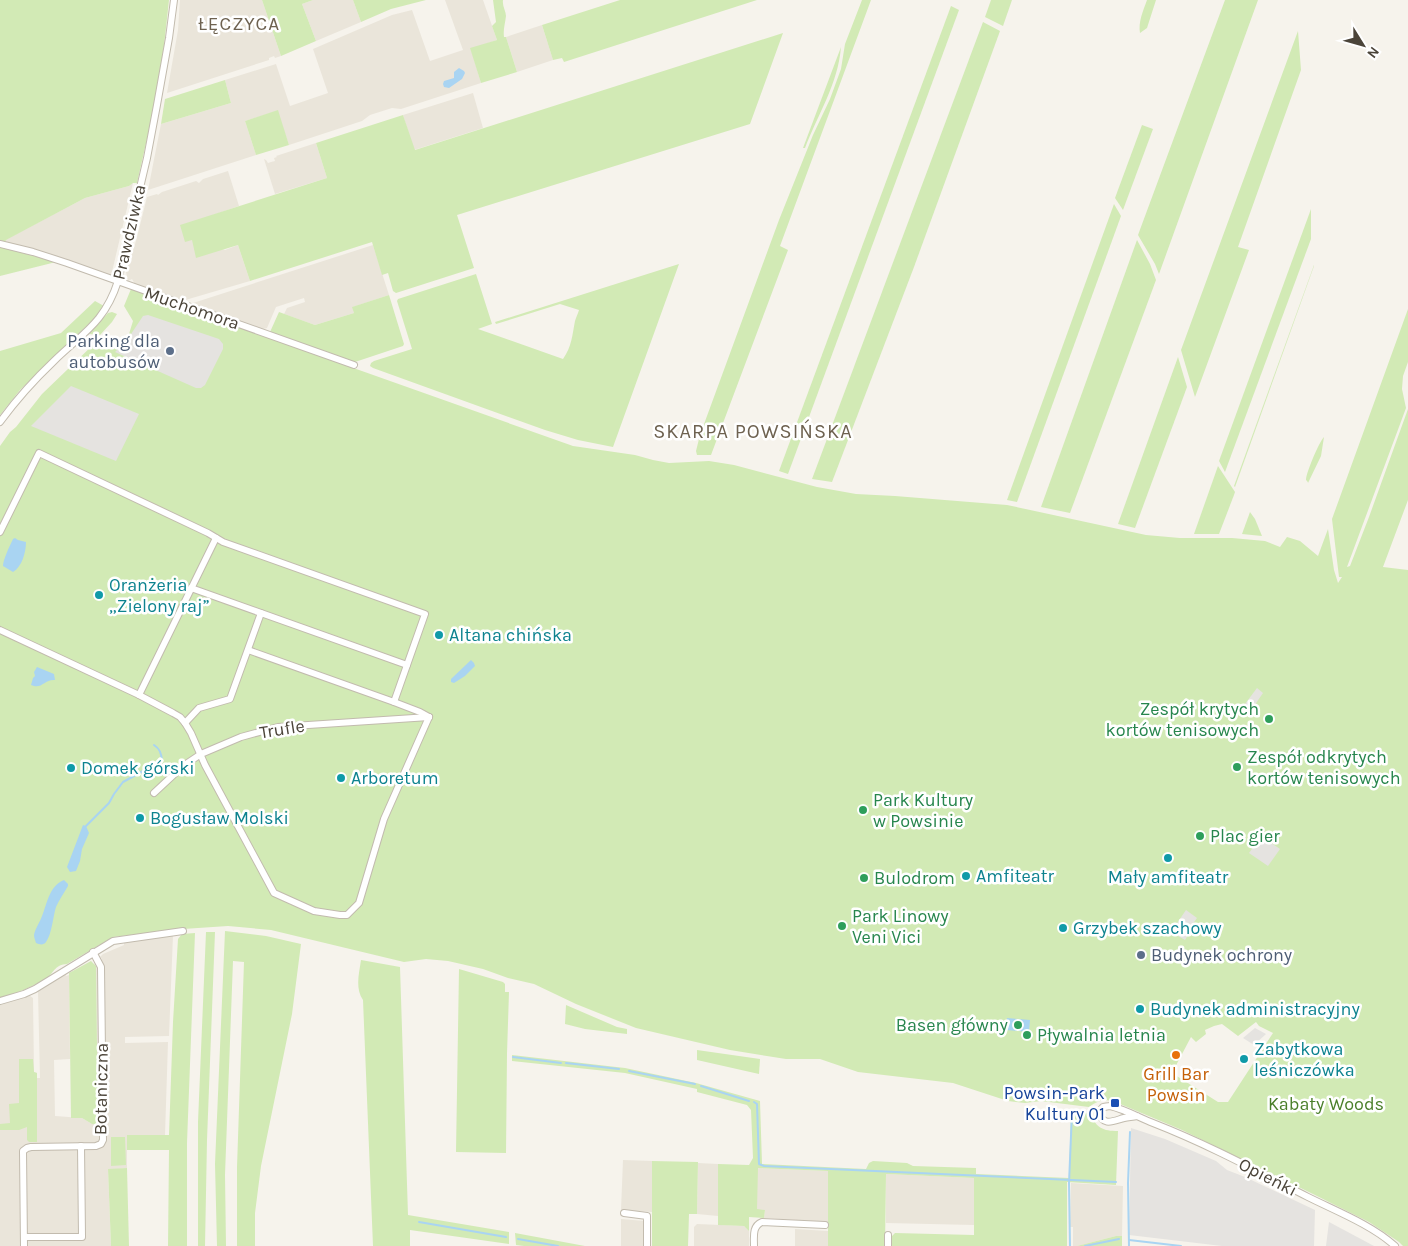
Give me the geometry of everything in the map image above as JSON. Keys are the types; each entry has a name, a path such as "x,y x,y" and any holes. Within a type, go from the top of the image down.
{"street":[{"name":"Prawdziwka","path":"0,422 54,361 97,322 110,302 118,281 146,158 169,38 174,0"},
{"name":"Muchomora","path":"0,244 33,252 118,281 354,365"},
{"path":"0,532 38,453 223,542 425,614 394,702"},
{"path":"139,695 216,538"},
{"path":"191,588 407,665"},
{"path":"185,723 200,708 230,698 261,613"},
{"path":"0,630 173,712 185,723 205,765 274,894 314,911 340,916 347,915 359,903 384,819 428,717 394,702 248,650"},
{"name":"Trufle","path":"154,793 183,766 201,754 241,737 278,727 428,717"},
{"path":"0,1001 24,994 93,952 118,940 183,931"},
{"name":"Botaniczna","path":"24,1246 23,1151 31,1147 96,1146 101,1144 103,1140 101,967 93,952"},
{"name":"Opieńki","path":"1137,1116 1111,1122 1101,1118 1099,1112 1103,1107 1110,1106 1137,1116 1177,1132 1258,1171 1378,1233 1395,1246"},
{"path":"24,1237 82,1237 81,1146"},
{"path":"624,1213 648,1216 647,1246"},
{"path":"754,1246 754,1230 756,1225 762,1222 825,1225"},
{"path":"888,1235 888,1246"}],"shaded area":[{"path":"180,0 262,0 281,56 275,58 274,56 269,58 269,60 167,93 178,30"},
{"path":"313,0 353,0 361,22 316,41 302,4"},
{"path":"445,0 483,0 497,40 471,49 481,83 401,109 392,108 370,115 362,121 289,145 277,111 245,121 256,155 148,190 161,124 231,103 225,80 276,64 290,106 328,93 313,49 392,15 412,10 430,61 463,50"},
{"path":"542,25 553,60 517,72 506,37"},
{"path":"473,93 483,128 414,150 403,115"},
{"path":"316,143 327,178 275,194 264,159 268,163 275,161 274,158 276,156"},
{"path":"228,171 239,206 213,215 192,240 225,250 238,245 250,281 182,301 135,284 132,279 128,281 126,272 147,197 158,195 196,181 199,183 203,179"},
{"path":"133,183 111,276 66,259 5,242 5,240 85,198 129,186"},
{"path":"373,245 389,295 353,307 354,313 315,325 284,314 287,308 305,302 304,298 276,307 267,328 263,329 222,315 222,313 216,313 190,304"},
{"name":"Parking dla autobusów","path":"148,315 219,339 223,344 223,349 205,385 201,388 196,388 115,352 127,340 143,316"},
{"path":"71,386 139,414 116,461 31,426"},
{"path":"1257,688 1263,693 1252,709 1245,704"},
{"path":"1261,836 1280,849 1268,866 1249,853"},
{"path":"1186,910 1197,918 1189,929 1191,930 1185,940 1171,932"},
{"path":"173,935 169,1036 125,1037 125,1043 168,1042 165,1135 127,1135 127,1168 108,1170 111,1246 0,1246 0,1004 30,996 33,998 34,1072 37,1073 37,1078 40,1078 38,991 65,973 66,976 69,975 70,1059 54,1060 55,1116 82,1118 92,1124 97,1124 96,966 94,964 102,959 100,957 103,954 124,945 124,942"},
{"path":"1255,1028 1266,1034 1254,1045 1243,1038"},
{"path":"1131,1128 1165,1139 1216,1161 1227,1170 1315,1210 1314,1246 1222,1246 1129,1235"},
{"path":"623,1160 652,1161 652,1212 621,1210"},
{"path":"698,1163 718,1164 718,1216 697,1214"},
{"path":"757,1168 828,1171 828,1222 764,1218 765,1210 757,1210"},
{"path":"886,1174 975,1178 974,1225 886,1223"},
{"path":"1071,1183 1123,1186 1122,1236 1073,1246 1073,1227 1070,1227"},
{"path":"621,1219 645,1221 644,1246 621,1246"},
{"path":"1329,1222 1374,1246 1326,1246"},
{"path":"697,1224 744,1226 749,1231 749,1246 694,1246 694,1227"},
{"path":"795,1229 828,1231 828,1246 795,1246"}],"green space":[{"path":"0,0 169,0 164,46 151,121 137,183 85,198 5,242 0,240"},
{"path":"262,0 313,0 302,4 316,41 281,56"},
{"path":"353,0 426,0 391,9 361,22"},
{"path":"493,0 503,0 506,16 504,37 506,37 517,72 481,83 470,48 497,40 492,26 496,22"},
{"path":"620,0 757,0 564,62 562,58 553,60 542,25"},
{"path":"862,0 871,0 780,246 788,250 711,455 697,455 696,451 700,435 779,220 813,135 830,99 841,69 845,44"},
{"path":"991,0 1012,0 1003,26 985,17"},
{"path":"1147,0 1156,0 1147,28 1140,33 1140,21"},
{"path":"1225,0 1258,0 1159,274 1138,235"},
{"path":"951,6 959,10 788,474 779,471"},
{"path":"983,22 1000,31 914,267 832,482 812,479"},
{"path":"1298,31 1301,70 1238,247 1249,250 1195,397 1181,350"},
{"path":"783,33 750,124 457,215 474,268 396,293 393,291 388,273 382,275 372,242 250,281 238,245 196,258 192,240 185,242 180,225 327,178 316,143 403,115 415,150"},
{"path":"841,47 832,86 805,148 803,148"},
{"path":"225,80 231,103 161,124 165,99"},
{"path":"278,110 289,145 256,155 245,121"},
{"path":"1142,125 1153,129 1123,210 1115,198"},
{"path":"1114,204 1121,216 1017,502 1007,500"},
{"path":"1311,209 1311,239 1225,472 1219,461"},
{"path":"1137,240 1156,280 1070,513 1041,507"},
{"path":"0,247 56,262 0,276"},
{"path":"679,264 613,447 578,440 545,430 370,366 374,361 412,349 397,301 398,299 476,274 492,324 478,329 563,359 570,345 579,310 560,304 496,324 495,322"},
{"path":"1314,266 1235,487 1234,486"},
{"name":"Kabaty Woods","path":"131,289 573,446 635,455 669,463 709,461 734,465 817,487 856,494 1007,505 1146,535 1180,538 1232,538 1265,541 1280,547 1287,537 1300,541 1318,556 1328,529 1334,570 1338,583 1342,577 1339,577 1332,519 1408,309 1408,362 1403,376 1402,389 1406,408 1347,567 1350,566 1369,517 1408,409 1408,500 1383,567 1408,570 1408,1246 1403,1246 1369,1222 1315,1195 1182,1130 1113,1101 1100,1101 1089,1107 1041,1101 1025,1103 1008,1101 953,1083 858,1072 820,1059 786,1059 730,1050 636,1028 576,1004 534,984 448,961 426,959 404,962 271,930 228,926 183,929 113,937 67,964 58,967 41,981 22,991 0,998 0,446 42,394 95,343 118,344 129,334 133,321 124,306","holes":["1256,1022 1259,1026 1273,1033 1228,1102 1218,1102 1172,1073 1191,1037 1196,1042 1206,1034 1205,1030 1222,1024 1238,1036"]},
{"path":"389,295 403,346 355,362 270,332 279,312 315,325 354,313 352,307"},
{"path":"95,301 104,306 99,314 20,390 0,415 0,351 61,333"},
{"path":"108,313 117,314 100,335 89,333"},
{"path":"1178,357 1187,387 1135,528 1118,524"},
{"path":"1324,437 1321,456 1308,483 1306,480 1308,471"},
{"path":"1218,466 1235,492 1234,495 1219,534 1194,534"},
{"path":"1250,512 1255,519 1262,536 1242,534"},
{"path":"225,931 266,936 301,944 292,1014 261,1166 255,1213 255,1246 237,1246 237,1167 244,962 233,961 225,1175 226,1246 217,1246 215,1164"},
{"path":"206,932 215,932 205,1246 198,1246 198,1122"},
{"path":"195,933 187,1143 187,1246 168,1246 169,1150 127,1150 127,1135 169,1135 178,939 182,934"},
{"path":"361,960 400,967 408,1215 509,1232 509,1244 410,1230 410,1246 373,1246 363,1000 358,986"},
{"path":"91,961 96,966 98,1124 92,1124 82,1118 71,1118 69,973"},
{"path":"459,969 503,982 505,984 505,992 509,992 506,1153 456,1152"},
{"path":"566,1005 617,1027 627,1029 627,1034 585,1029 565,1024"},
{"path":"697,1050 760,1059 759,1074 697,1060"},
{"path":"512,1055 625,1068 696,1083 760,1101 762,1164 866,1169 869,1163 873,1161 907,1163 913,1166 976,1168 976,1174 1069,1178 1071,1111 1091,1114 1095,1123 1101,1128 1118,1131 1116,1185 1067,1182 1067,1246 890,1246 890,1238 895,1233 974,1235 974,1178 886,1174 885,1246 828,1246 828,1171 758,1168 757,1209 765,1210 764,1218 749,1217 749,1231 744,1226 718,1225 718,1164 749,1165 753,1158 751,1110 747,1105 697,1092 697,1089 625,1073 512,1061"},
{"path":"19,1059 33,1059 34,1072 37,1073 37,1142 29,1142 27,1140 27,1127 19,1130 0,1130 0,1124 10,1123 9,1104 19,1103"},
{"path":"111,1137 125,1137 126,1165 111,1166"},
{"path":"652,1161 698,1162 697,1214 689,1214 688,1246 652,1246"},
{"path":"127,1168 129,1246 111,1246 108,1169"},
{"path":"515,1233 585,1246 516,1245"},
{"path":"1122,1236 1122,1246 1077,1246"}],"water":[{"path":"459,68 465,73 462,79 449,88 444,87 444,81 454,78 454,72"},
{"path":"15,538 26,542 26,546 21,563 13,572 3,566"},
{"path":"471,660 475,666 465,676 454,683 451,682 451,679"},
{"path":"37,667 54,674 55,680 38,686 31,685"},
{"path":"83,825 86,826 89,833 76,871 70,872 67,867"},
{"path":"64,880 68,886 56,907 48,939 44,944 36,943 34,936 49,896 55,886"},
{"name":"Basen główny","path":"1007,1018 1030,1020 1029,1032 1006,1030"}],"waterway":[{"path":"86,826 109,803 123,782 145,770 152,763 161,762 160,751 154,745"},
{"path":"513,1057 561,1063"},
{"path":"566,1063 619,1069"},
{"path":"629,1071 695,1084"},
{"path":"701,1086 749,1101"},
{"path":"754,1102 757,1104 759,1164 764,1166 1116,1182"},
{"path":"1070,1246 1069,1183 1072,1112"},
{"path":"1129,1246 1128,1183 1130,1132"},
{"path":"419,1222 506,1237"},
{"path":"518,1239 558,1246"},
{"path":"1085,1246 1119,1239"},
{"path":"1129,1240 1181,1246"}],"place":[{"name":"Parking dla autobusów","path":"170,351"},
{"name":"Oranżeria „Zielony raj”","path":"99,595"},
{"name":"Altana chińska","path":"439,635"},
{"name":"Zespół krytych kortów tenisowych","path":"1269,719"},
{"name":"Zespół odkrytych kortów tenisowych","path":"1237,767"},
{"name":"Domek górski","path":"71,768"},
{"name":"Arboretum","path":"341,778"},
{"name":"Park Kultury w Powsinie","path":"863,810"},
{"name":"Bogusław Molski","path":"140,818"},
{"name":"Plac gier","path":"1200,836"},
{"name":"Mały amfiteatr","path":"1168,858"},
{"name":"Amfiteatr","path":"966,876"},
{"name":"Bulodrom","path":"864,878"},
{"name":"Park Linowy Veni Vici","path":"842,926"},
{"name":"Grzybek szachowy","path":"1063,928"},
{"name":"Budynek ochrony","path":"1141,955"},
{"name":"Budynek administracyjny","path":"1140,1009"},
{"name":"Basen główny","path":"1018,1025"},
{"name":"Pływalnia letnia","path":"1027,1035"},
{"name":"Grill Bar Powsin","path":"1176,1055"},
{"name":"Zabytkowa leśniczówka","path":"1244,1059"},
{"name":"Powsin-Park Kultury 01","path":"1115,1103"}],"district":[{"name":"ŁĘCZYCA","path":"239,24"},
{"name":"SKARPA POWSIŃSKA","path":"753,431"}]}
